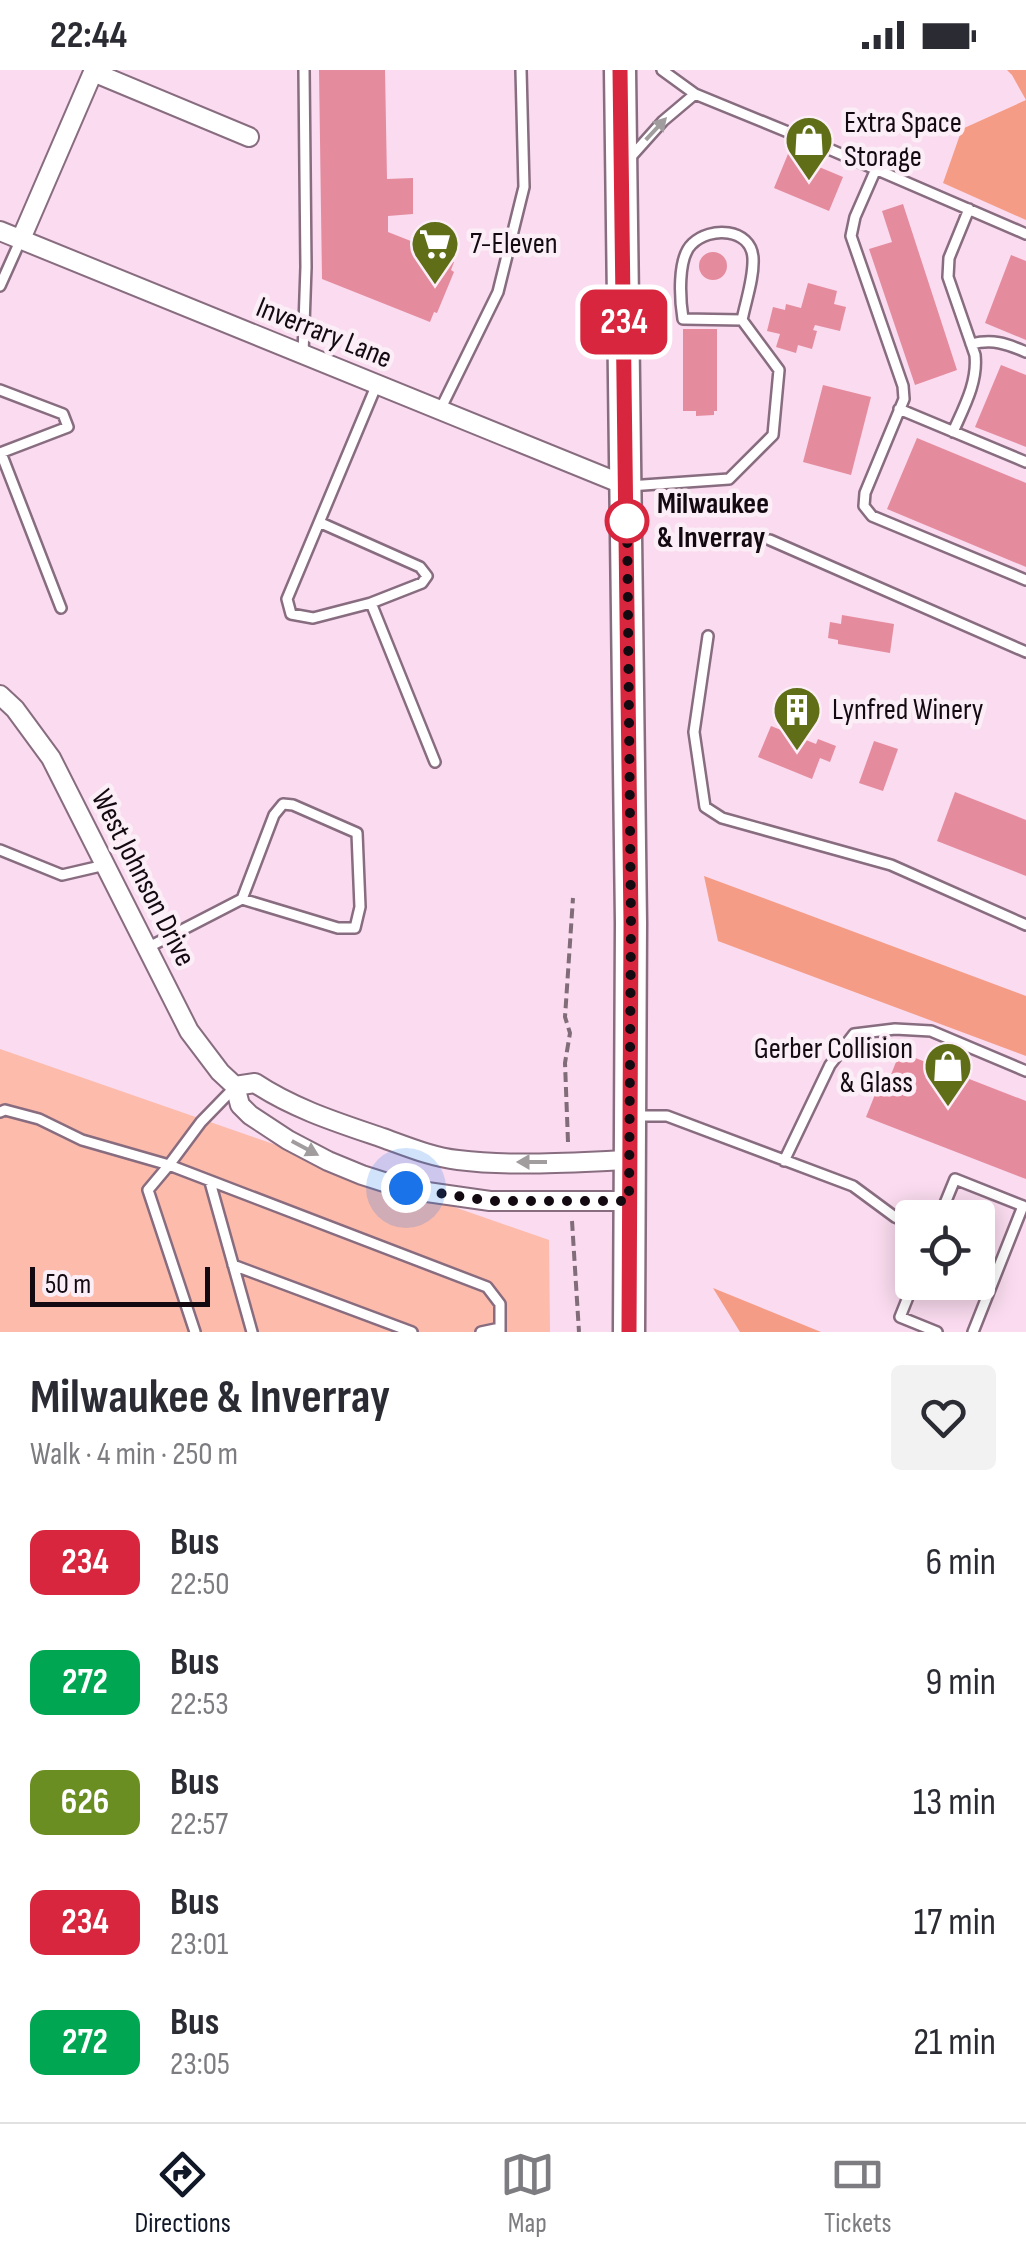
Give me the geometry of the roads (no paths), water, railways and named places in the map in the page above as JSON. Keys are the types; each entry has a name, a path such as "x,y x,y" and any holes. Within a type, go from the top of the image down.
{"main road":[{"path":"620,70 631,923 629,1332"}],"street":[{"path":"22,239 94,71 249,137"},
{"name":"Inverrary Lane","path":"0,231 626,486"},
{"name":"West Johnson Drive","path":"0,695 16,709 52,758 189,1031 220,1072 236,1086 240,1105 266,1127 328,1161 387,1184 490,1201 629,1201"},
{"path":"236,1086 255,1082 302,1109 457,1160 630,1160"}],"lane":[{"path":"303,354 304,70"},
{"path":"440,410 498,292 524,187 521,70"},
{"path":"662,70 695,94 1026,234"},
{"path":"622,168 663,121 695,94"},
{"path":"876,169 850,236 903,386 904,399 865,493 864,506 872,516 1026,580"},
{"path":"954,432 977,368 948,277 949,258 969,209"},
{"path":"626,486 730,480 773,435 779,370 742,320 753,257 749,246 735,234 718,232 703,237 690,245 685,256 683,319 742,320"},
{"path":"0,286 22,239"},
{"path":"971,344 990,340 1026,352"},
{"path":"321,523 420,567 427,576 422,583 371,602 313,618 291,614 287,599 377,384"},
{"path":"0,390 63,414 68,427 0,453 61,608"},
{"path":"900,409 1026,462"},
{"path":"770,540 1026,652"},
{"path":"371,602 435,762"},
{"path":"708,636 694,732 705,806 722,818 891,865 1026,925"},
{"path":"147,948 242,899 274,815 284,804 356,832 360,907 354,928 338,928 242,899"},
{"path":"0,850 62,875 106,865"},
{"path":"784,1160 830,1065 854,1034 894,1029 930,1031 1026,1071"},
{"path":"947,1071 958,1043"},
{"path":"195,1332 148,1190 201,1122 236,1086"},
{"path":"0,1112 39,1119 82,1140 169,1165 487,1287 500,1304 500,1330 481,1332"},
{"path":"630,1116 667,1116 853,1186 895,1217"},
{"path":"947,1200 955,1179 1023,1206 995,1278"},
{"path":"210,1182 252,1332"},
{"path":"234,1265 412,1332"},
{"path":"907,1300 900,1318 937,1332"},
{"path":"974,1332 986,1300"}],"place":[{"name":"Extra Space Storage","path":"809,182"},
{"name":"7-Eleven","path":"435,286"},
{"name":"Milwaukee & Inverray","path":"627,521"},
{"name":"Lynfred Winery","path":"797,752"},
{"name":"Gerber Collision & Glass","path":"948,1108"}]}
